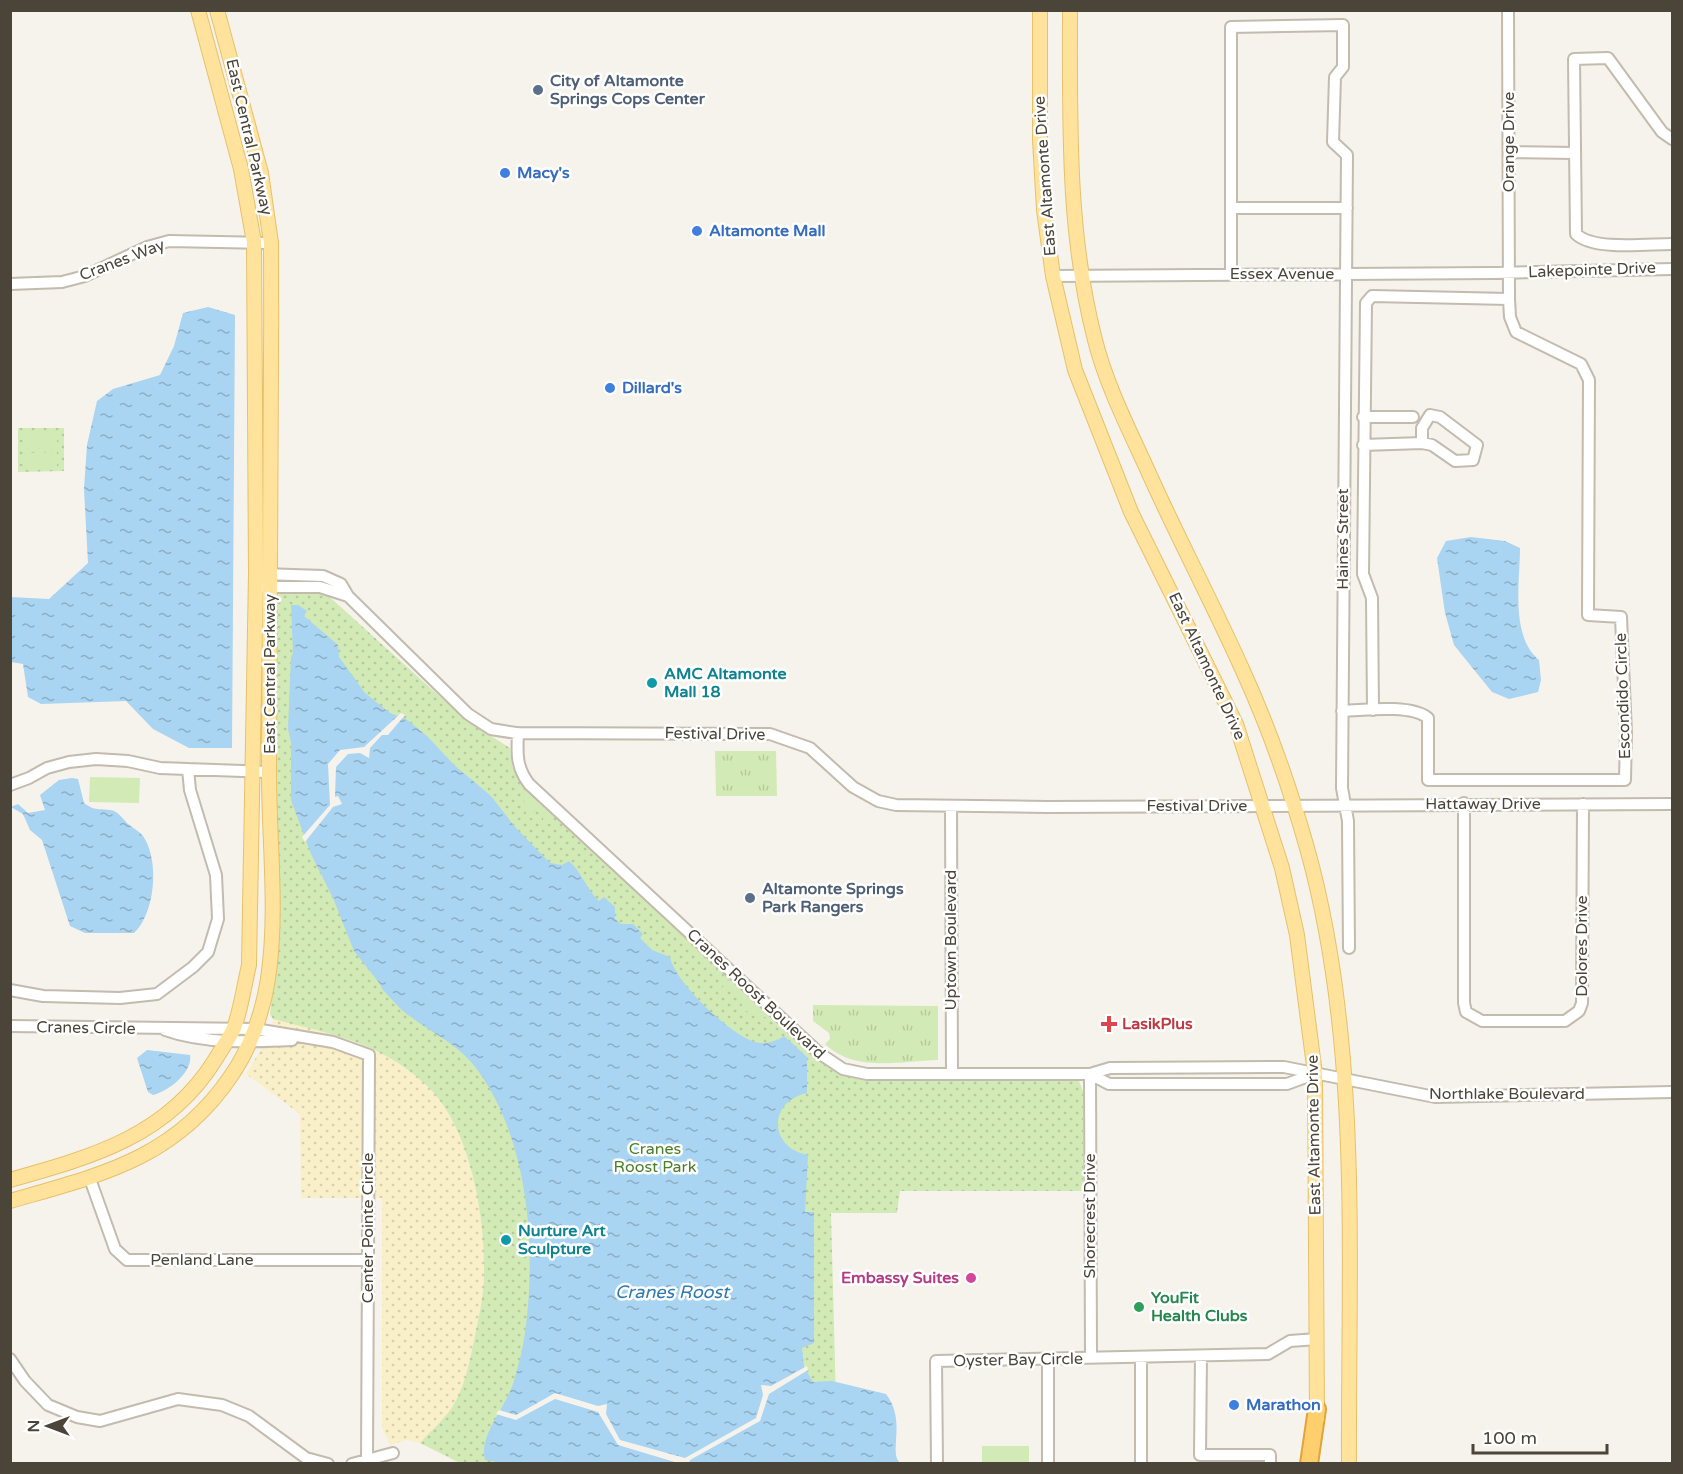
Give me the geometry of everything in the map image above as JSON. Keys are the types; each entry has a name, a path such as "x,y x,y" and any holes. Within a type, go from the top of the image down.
{"highway":[{"path":"1310,1464 1317,1409"}],"main road":[{"name":"East Central Parkway","path":"10,1180 80,1159 128,1141 150,1128 191,1093 231,1034 249,965 256,580 255,242 241,169 198,10"},
{"name":"East Central Parkway","path":"10,1201 90,1179 141,1158 186,1128 232,1075 252,1035 268,981 272,936 269,772 271,243 261,173 217,10"},
{"name":"East Altamonte Drive","path":"1040,10 1040,140 1053,276 1075,370 1131,512 1236,724 1264,806 1297,935 1315,1074 1318,1464"},
{"name":"East Altamonte Drive","path":"1070,10 1070,164 1081,277 1096,345 1118,402 1186,556 1243,671 1293,805 1307,851 1328,944 1343,1077 1347,1160 1349,1464"}],"street":[{"name":"Orange Drive","path":"1508,10 1510,273"},
{"name":"Haines Street","path":"1231,208 1231,27 1343,25 1343,67 1335,77 1333,142 1347,156 1342,711 1344,805 1348,821 1349,948"},
{"path":"1672,139 1662,132 1608,58 1574,58 1576,234 1584,242 1597,244 1672,244"},
{"path":"1509,152 1575,153"},
{"path":"1231,274 1231,208 1347,208"},
{"name":"Cranes Way","path":"10,284 62,282 85,276 147,247 169,241 271,243"},
{"name":"Lakepointe Drive","path":"1510,273 1672,269"},
{"name":"Essex Avenue","path":"1053,276 1510,273"},
{"name":"Escondido Circle","path":"1342,711 1402,710 1422,713 1428,718 1428,780 1625,780 1626,733 1621,617 1588,615 1589,380 1581,364 1516,332 1510,317 1510,273"},
{"path":"1373,710 1372,598 1363,574 1366,303 1372,296 1509,299"},
{"path":"1363,445 1422,443 1432,445 1455,461 1473,460 1477,449 1477,445 1440,417 1430,416 1422,428 1422,443"},
{"path":"1363,417 1413,417"},
{"name":"Festival Drive","path":"256,580 320,586 348,596 468,714 491,729 518,733 770,734 810,748 853,787 878,801 915,807 1293,805"},
{"name":"Cranes Roost Boulevard","path":"518,733 519,769 529,784 819,1053 830,1062 855,1073 1090,1074 1110,1068 1284,1067 1343,1077"},
{"path":"10,785 47,768 69,762 96,759 128,761 160,768 269,772"},
{"path":"10,990 43,996 120,998 157,994 193,967 208,952 218,919 216,875 193,799 188,769"},
{"name":"Dolores Drive","path":"1464,803 1464,1003 1466,1012 1482,1021 1565,1021 1579,1011 1582,1003 1583,804"},
{"name":"Hattaway Drive","path":"1293,805 1672,804"},
{"name":"Uptown Boulevard","path":"951,807 952,1074"},
{"name":"Cranes Circle","path":"10,1026 161,1029 176,1034 252,1035"},
{"name":"Center Pointe Circle","path":"252,1035 333,1042 369,1055 367,1461"},
{"name":"Cranes Roost Boulevard","path":"1090,1074 1109,1084 1287,1084 1315,1074"},
{"name":"Shorecrest Drive","path":"1090,1074 1091,1358"},
{"name":"Northlake Boulevard","path":"1343,1077 1407,1093 1435,1096 1672,1092"},
{"name":"Penland Lane","path":"90,1179 115,1249 127,1260 368,1260"},
{"name":"Oyster Bay Circle","path":"937,1464 936,1362 1268,1354 1290,1341 1317,1339"},
{"path":"1201,1356 1200,1455 1270,1455 1270,1464"},
{"path":"1141,1464 1142,1357"},
{"path":"10,1359 25,1381 48,1406 77,1417 100,1420 178,1399 222,1405 249,1416 306,1458 328,1464"},
{"path":"1048,1359 1048,1464"},
{"path":"352,1464 393,1453"}],"green space":[{"path":"18,428 64,428 64,471 18,472"},
{"path":"25,433 57,433 57,448 25,448"},
{"path":"57,452 57,467 25,467 25,453"},
{"name":"Cranes Roost","path":"287,588 323,591 467,721 510,748 512,766 522,785 829,1067 845,1074 1078,1079 1083,1091 1083,1191 900,1191 897,1213 831,1213 836,1401 734,1463 460,1463 420,1443 451,1409 470,1361 484,1281 484,1249 478,1198 464,1147 454,1123 441,1102 426,1085 409,1070 373,1049 335,1035 273,1019 270,1014 276,963 277,596"},
{"path":"715,751 776,751 777,796 716,796"},
{"path":"90,777 140,778 139,803 89,802"},
{"path":"526,790 552,815 540,827 538,822 543,820 544,814 536,809 532,814 533,819 526,814 523,791"},
{"path":"730,979 773,1020 740,1009 743,1003 735,996 733,988 717,993"},
{"path":"813,1005 938,1006 938,1060 879,1063 850,1059 825,1044 830,1039 829,1033 813,1021"},
{"path":"982,1446 1029,1446 1029,1463 982,1463"}],"sand":[{"path":"273,1019 335,1035 373,1049 409,1070 441,1102 454,1123 464,1147 472,1172 482,1224 484,1281 482,1300 470,1361 459,1394 451,1409 420,1443 406,1440 390,1445 382,1428 382,1198 301,1198 300,1114 246,1074 262,1048 269,1045"}],"water":[{"path":"208,307 235,315 232,748 189,748 153,729 126,701 41,704 28,697 23,664 11,662 10,597 49,599 88,563 84,489 87,445 97,401 113,389 160,375 174,346 183,313"},
{"path":"1471,537 1505,541 1520,548 1518,592 1520,623 1530,650 1539,660 1541,680 1538,692 1509,699 1492,692 1454,645 1445,613 1437,558 1446,541"},
{"name":"Cranes Roost","path":"291,605 298,605 307,611 304,616 338,645 339,657 365,693 390,713 406,719 427,736 454,765 491,796 515,827 550,863 562,865 569,861 599,901 604,897 615,907 615,919 621,924 633,924 643,934 640,938 652,950 670,957 683,981 708,1010 738,1034 751,1041 762,1043 784,1036 807,1057 807,1093 794,1098 785,1105 778,1124 785,1143 795,1151 808,1155 805,1212 814,1212 814,1343 802,1348 804,1367 813,1382 832,1381 886,1394 895,1415 896,1451 900,1463 509,1464 485,1460 486,1440 512,1388 524,1339 529,1300 529,1229 517,1157 506,1123 491,1091 472,1063 450,1043 399,1007 382,989 354,951 333,898 311,854 291,800 291,742 288,729 293,653"},
{"path":"78,779 84,803 92,808 116,812 143,836 148,846 153,872 151,900 147,913 134,933 85,933 70,926 42,840 30,830 23,814 11,807 18,804 28,813 45,810 40,795 59,780"},
{"path":"147,1050 190,1055 188,1068 179,1080 153,1095 148,1092 137,1058"}],"pier":[{"path":"401,713 405,715 388,735 382,735 370,748 369,758 360,753 348,754 336,767 335,797 338,796 342,804 333,807 305,842 302,837 330,805 328,764 340,750 364,747"},
{"path":"807,1366 808,1370 769,1394 760,1421 690,1460 689,1463 678,1463 618,1445 598,1412 555,1399 516,1420 496,1414 499,1410 516,1415 555,1393 598,1406 607,1404 606,1414 620,1440 685,1458 756,1418 763,1395 761,1385 771,1386"}],"place":[{"name":"City of Altamonte Springs Cops Center","path":"538,90"},
{"name":"Macy's","path":"505,173"},
{"name":"Altamonte Mall","path":"697,231"},
{"name":"Dillard's","path":"610,388"},
{"name":"AMC Altamonte Mall 18","path":"652,683"},
{"name":"Altamonte Springs Park Rangers","path":"750,898"},
{"name":"LasikPlus","path":"1109,1024"},
{"name":"Nurture Art Sculpture","path":"506,1240"},
{"name":"Embassy Suites","path":"971,1278"},
{"name":"YouFit Health Clubs","path":"1139,1307"},
{"name":"Marathon","path":"1234,1405"}],"park label":[{"name":"Cranes Roost Park","path":"655,1158"}]}
